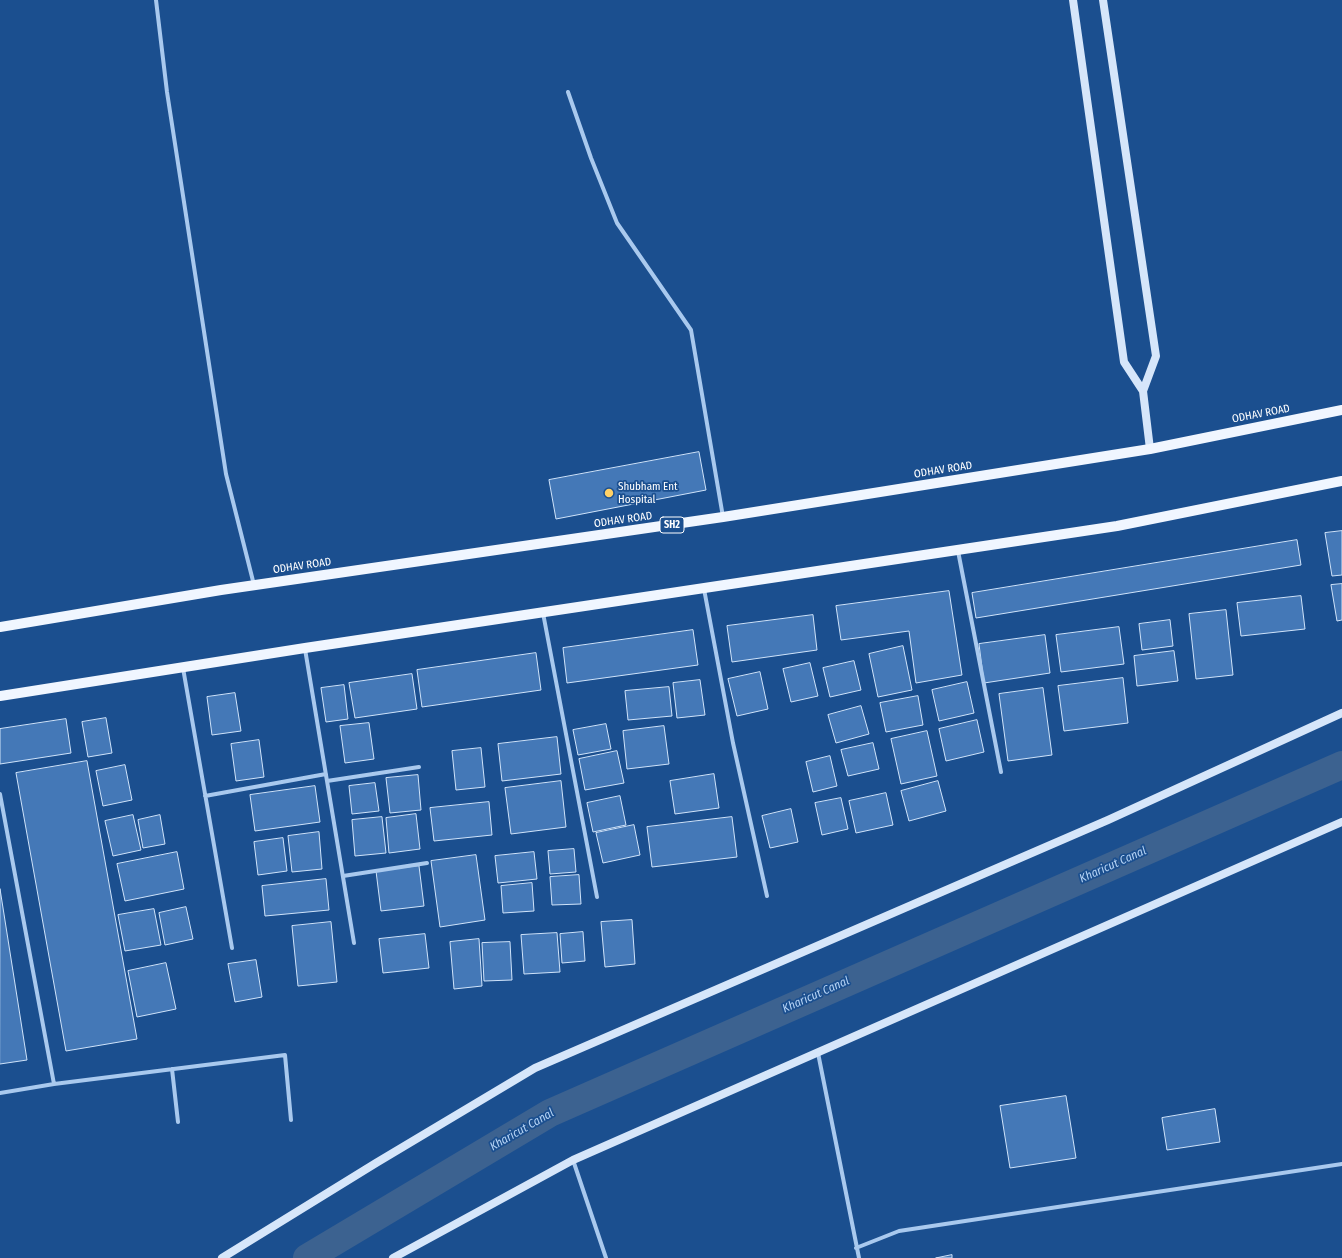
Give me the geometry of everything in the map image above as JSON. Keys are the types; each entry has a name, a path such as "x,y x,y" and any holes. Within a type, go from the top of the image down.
{"main road":[{"name":"ODHAV ROAD","path":"0,628 254,585 723,517 1150,449 1342,410"},
{"path":"0,696 305,648 1116,526 1342,481"}],"street":[{"path":"156,0 167,92 226,474 254,585"},
{"path":"1073,0 1124,362 1143,391 1150,449"},
{"path":"1103,0 1156,356 1143,391"},
{"path":"568,92 591,158 617,224 691,330 723,517"},
{"path":"958,550 1001,772"},
{"path":"704,588 733,743 767,896"},
{"path":"543,613 597,897"},
{"path":"305,648 354,943"},
{"path":"182,667 232,948"},
{"path":"222,1258 376,1163 535,1068 1101,823 1342,713"},
{"path":"327,781 419,767"},
{"path":"205,796 326,774"},
{"path":"0,794 54,1084"},
{"path":"396,1257 573,1160 1342,822"},
{"path":"343,876 427,863"},
{"path":"818,1053 859,1258"},
{"path":"0,1092 286,1055 291,1120"},
{"path":"172,1069 178,1122"},
{"path":"573,1160 606,1258"},
{"path":"856,1248 899,1231 1342,1164"}],"building":[{"path":"699,452 706,490 556,519 549,480"},
{"path":"1342,531 1342,575 1332,576 1325,533"},
{"path":"1297,540 1301,565 976,618 972,593"},
{"path":"1342,584 1342,620 1337,621 1331,585"},
{"path":"949,591 962,675 916,683 909,631 841,640 836,606"},
{"path":"1301,596 1305,629 1241,636 1237,603"},
{"path":"1226,610 1233,675 1196,679 1189,614"},
{"path":"813,615 817,650 732,662 727,626"},
{"path":"1170,620 1173,646 1142,650 1139,624"},
{"path":"1119,627 1124,664 1061,672 1056,635"},
{"path":"693,630 698,665 567,683 563,648"},
{"path":"1045,635 1050,673 984,683 979,644"},
{"path":"903,646 912,690 878,697 869,654"},
{"path":"1174,651 1178,681 1137,686 1134,656"},
{"path":"536,653 541,690 422,707 417,670"},
{"path":"854,661 861,690 830,697 823,668"},
{"path":"810,663 818,696 791,702 783,669"},
{"path":"760,672 768,709 737,716 728,679"},
{"path":"412,674 417,709 355,718 349,683"},
{"path":"1123,678 1128,723 1064,731 1058,686"},
{"path":"700,680 705,715 677,718 673,683"},
{"path":"967,682 974,713 939,721 932,690"},
{"path":"344,685 348,719 326,722 321,688"},
{"path":"669,687 672,716 628,720 625,691"},
{"path":"1043,688 1052,755 1008,761 999,694"},
{"path":"235,693 241,731 212,735 207,697"},
{"path":"918,696 923,725 886,732 880,703"},
{"path":"861,706 869,734 836,743 828,715"},
{"path":"106,718 112,753 88,757 82,722"},
{"path":"66,719 71,753 0,764 0,729"},
{"path":"977,720 984,752 946,761 939,729"},
{"path":"369,723 374,759 345,763 340,726"},
{"path":"606,724 611,749 578,755 573,730"},
{"path":"664,726 669,764 627,769 623,731"},
{"path":"927,731 937,776 901,784 891,739"},
{"path":"557,737 561,774 502,781 498,744"},
{"path":"259,740 264,777 236,781 231,744"},
{"path":"873,743 879,769 848,776 841,750"},
{"path":"481,748 485,787 456,790 452,751"},
{"path":"617,751 624,783 585,790 579,759"},
{"path":"830,756 837,786 813,792 806,762"},
{"path":"87,761 137,1039 66,1051 16,773"},
{"path":"125,765 132,800 103,806 96,771"},
{"path":"714,774 719,808 675,814 670,781"},
{"path":"418,775 421,810 390,813 386,778"},
{"path":"561,781 566,827 511,834 505,788"},
{"path":"938,781 946,811 909,821 901,791"},
{"path":"375,783 379,811 352,814 349,786"},
{"path":"315,786 320,822 255,831 250,795"},
{"path":"886,793 893,825 856,833 849,801"},
{"path":"620,796 626,825 593,832 587,803"},
{"path":"841,798 848,829 822,835 815,803"},
{"path":"489,802 492,835 434,841 430,808"},
{"path":"791,809 798,842 770,848 762,816"},
{"path":"416,814 420,849 389,853 386,818"},
{"path":"133,815 141,850 113,856 105,821"},
{"path":"160,815 165,844 143,848 138,820"},
{"path":"382,817 386,853 355,856 352,820"},
{"path":"732,817 737,857 652,867 647,827"},
{"path":"634,825 640,855 603,863 596,833"},
{"path":"319,832 322,869 292,872 288,836"},
{"path":"283,838 287,871 258,875 254,842"},
{"path":"574,849 576,872 550,874 548,851"},
{"path":"177,852 184,889 125,901 117,864"},
{"path":"534,852 537,879 498,883 495,856"},
{"path":"476,855 485,920 440,927 431,861"},
{"path":"419,866 424,906 381,911 376,871"},
{"path":"579,875 581,904 552,905 550,877"},
{"path":"326,879 329,910 265,916 262,886"},
{"path":"532,883 534,911 503,913 501,886"},
{"path":"0,889 27,1060 0,1064"},
{"path":"186,907 193,939 165,945 159,913"},
{"path":"154,909 161,945 125,951 118,915"},
{"path":"632,920 635,964 605,967 601,922"},
{"path":"331,922 337,982 298,986 292,926"},
{"path":"583,932 585,961 562,963 560,934"},
{"path":"557,933 560,972 524,974 521,935"},
{"path":"425,934 429,968 383,973 379,939"},
{"path":"479,939 482,986 454,989 450,942"},
{"path":"510,942 512,980 484,981 482,943"},
{"path":"256,960 262,997 235,1002 228,964"},
{"path":"166,963 176,1009 137,1017 128,971"},
{"path":"1066,1096 1076,1158 1010,1168 1000,1106"},
{"path":"1215,1109 1220,1142 1167,1150 1162,1118"},
{"path":"952,1255 952,1258 936,1258"}],"waterway":[{"name":"Kharicut Canal","path":"307,1258 550,1113 1342,765"}],"place":[{"name":"Shubham Ent Hospital","path":"609,493"}]}
